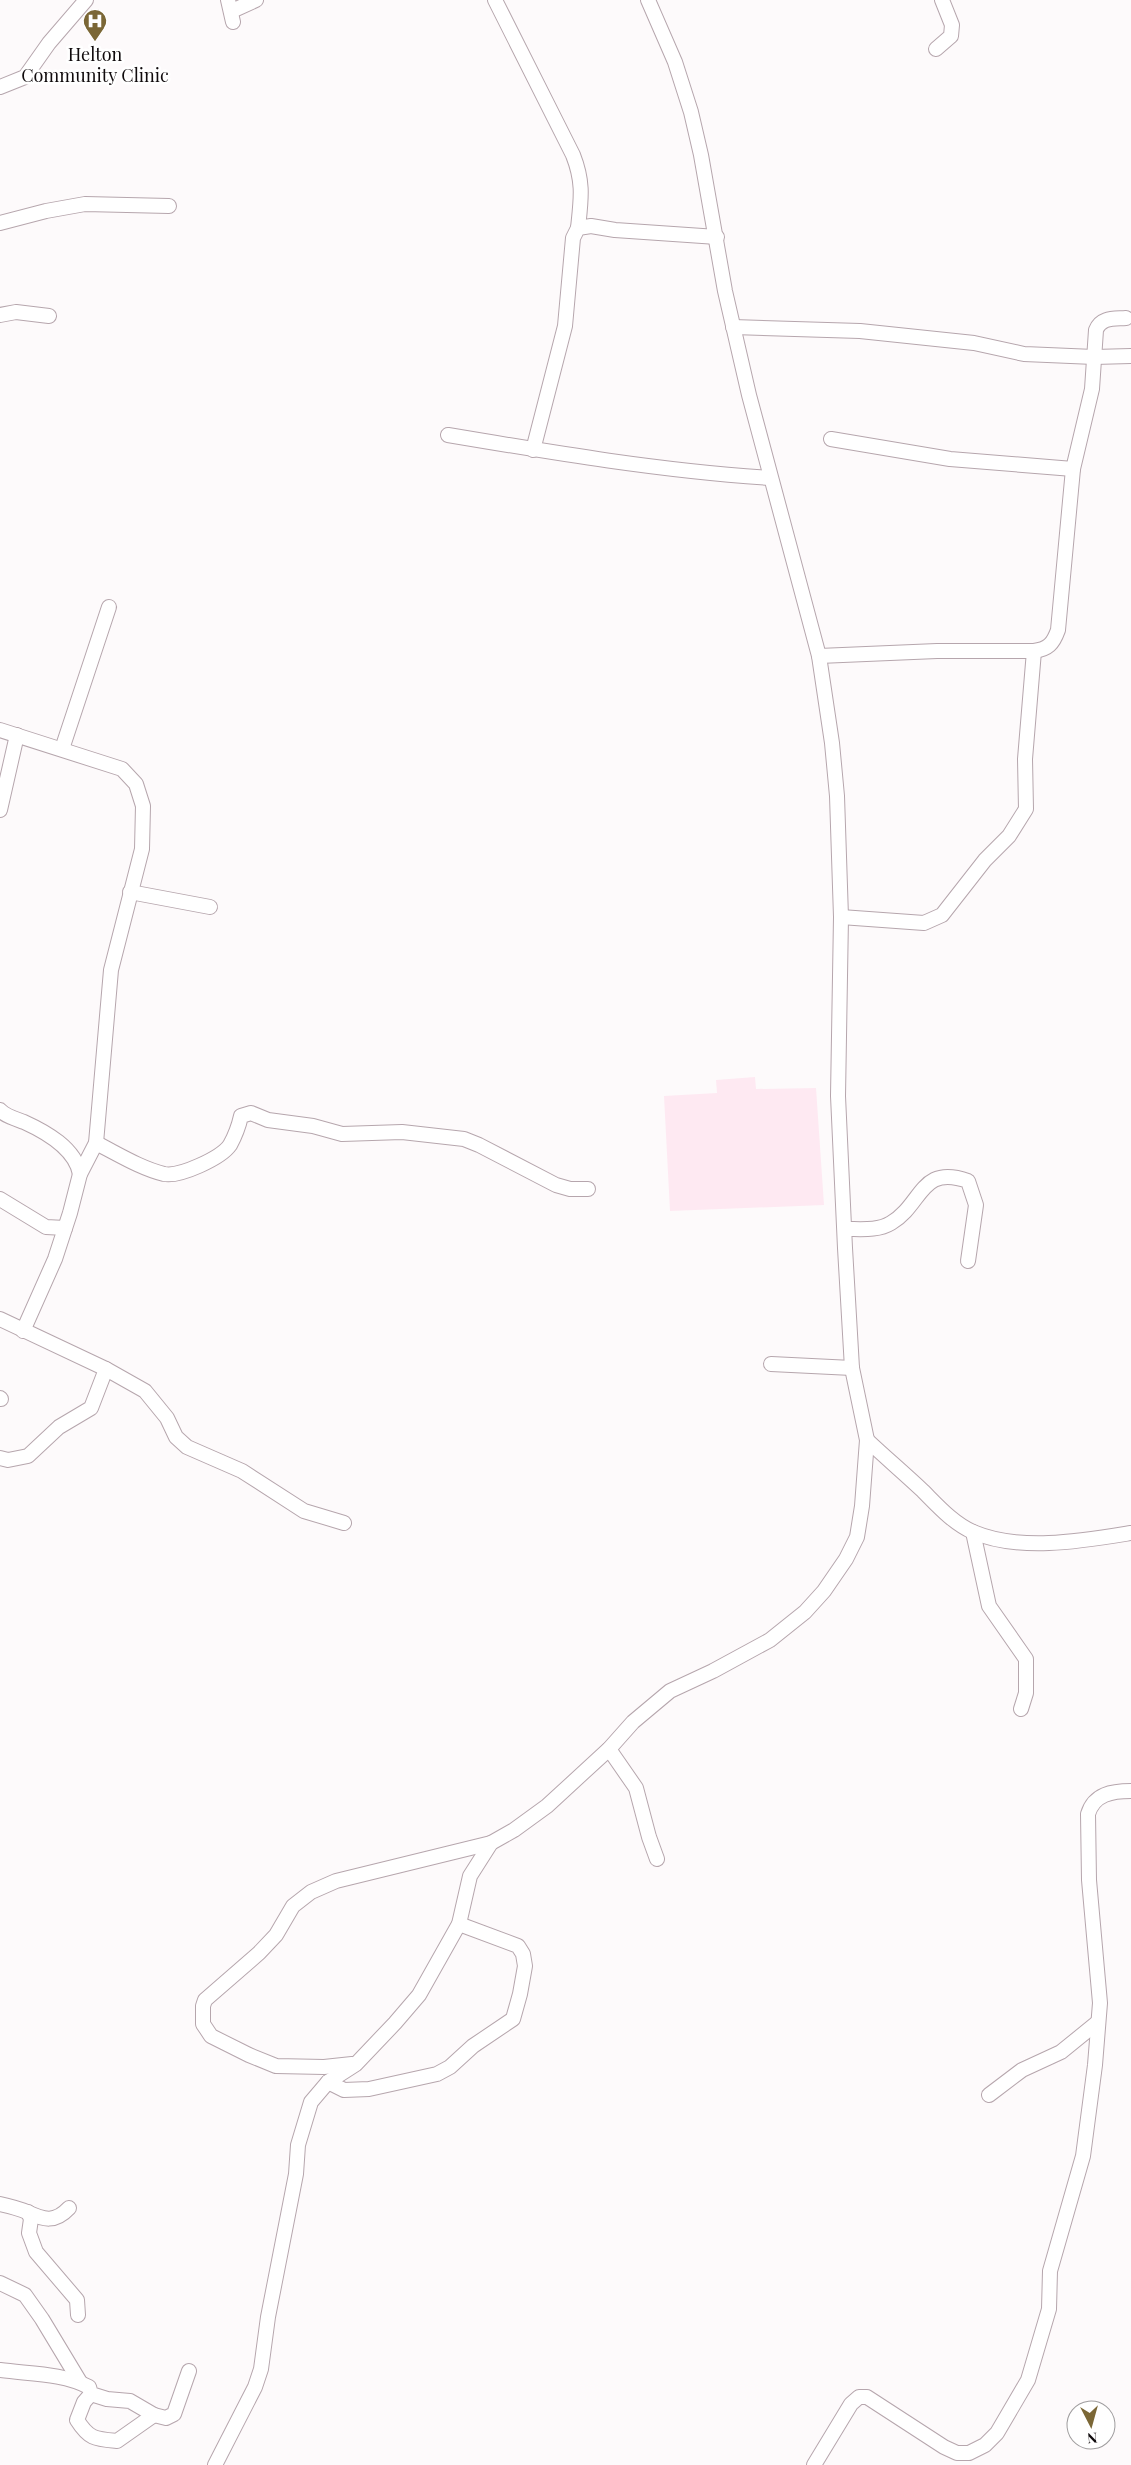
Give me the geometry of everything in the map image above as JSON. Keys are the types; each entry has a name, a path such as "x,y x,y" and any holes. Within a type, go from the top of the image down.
{"street":[{"path":"0,88 25,77 49,43 86,0"},
{"path":"231,11 256,0"},
{"path":"356,2064 324,2067 276,2066 211,2036 203,2024 205,2000 241,1971 276,1935 293,1906 311,1892 336,1881 491,1843 514,1830 547,1806 608,1749 633,1722 670,1691 722,1667 770,1640 805,1612 824,1591 846,1559 857,1536 862,1506 867,1440 852,1368 838,1096 841,917 837,796 832,743 819,656 770,478 733,327 717,237 691,112 675,62 648,0"},
{"path":"936,48 951,36 952,25 942,0"},
{"path":"501,2 573,155 580,174 582,191 578,228 573,238 565,326 533,450"},
{"path":"0,223 46,211 85,204 169,206"},
{"path":"578,228 591,226 615,230 717,237"},
{"path":"0,315 16,312 50,316"},
{"path":"819,656 937,650 1034,651 1044,650 1053,642 1058,630 1073,469 1092,390 1096,330 1099,324 1105,320 1126,318"},
{"path":"733,327 860,331 926,336 974,343 1024,354 1094,357 1131,356"},
{"path":"448,435 533,450 705,474 770,478"},
{"path":"831,439 950,459 1073,469"},
{"path":"62,749 110,607"},
{"path":"841,917 924,923 934,920 942,915 985,860 1009,836 1026,809 1025,759 1034,651"},
{"path":"0,730 122,768 136,784 143,806 142,849 111,970 96,1144 80,1174 55,1259 23,1331"},
{"path":"0,810 17,735"},
{"path":"130,892 210,907"},
{"path":"0,1110 39,1128 61,1144 78,1166 80,1174"},
{"path":"96,1144 166,1175 195,1168 221,1153 229,1146 241,1116 251,1112 268,1120 313,1126 342,1134 402,1132 464,1139 479,1144 556,1185 570,1189 588,1190"},
{"path":"846,1229 877,1228 889,1224 902,1216 920,1190 940,1177 954,1176 968,1181 976,1205 968,1261"},
{"path":"0,1199 46,1227 65,1228"},
{"path":"0,1319 106,1369 145,1391 167,1418 176,1438 186,1447 242,1471 304,1511 344,1523"},
{"path":"771,1364 852,1368"},
{"path":"0,1458 8,1460 28,1456 59,1427 91,1408 106,1369"},
{"path":"867,1440 948,1516 973,1532 1002,1540 1027,1543 1131,1533"},
{"path":"973,1532 989,1606 1026,1659 1026,1693 1021,1709"},
{"path":"608,1749 636,1788 649,1838 657,1859"},
{"path":"814,2465 851,2404 859,2397 867,2397 944,2447 958,2453 969,2453 985,2445 997,2433 1028,2380 1049,2309 1050,2271 1083,2156 1095,2065 1100,2003 1089,1880 1088,1814 1091,1805 1097,1798 1106,1794 1131,1791"},
{"path":"215,2465 255,2387 262,2369 268,2317 296,2174 298,2144 311,2102 328,2082 356,2064 396,2023 419,1995 458,1924 470,1876 491,1843"},
{"path":"328,2082 344,2090 369,2089 438,2074 450,2067 473,2046 513,2019 523,1975 523,1954 518,1946 458,1924"},
{"path":"989,2095 1022,2070 1061,2052 1098,2022"},
{"path":"0,2204 28,2212 43,2219 53,2220 69,2208"},
{"path":"28,2212 31,2219 29,2233 36,2252 77,2300 78,2315"},
{"path":"0,2283 25,2294 42,2318 80,2382"},
{"path":"0,2370 80,2382 89,2387 91,2394"},
{"path":"91,2394 108,2399 130,2401 154,2415 166,2418 174,2414 189,2371"},
{"path":"91,2394 84,2402 77,2420 85,2433 92,2438 117,2441 154,2415"}],"shaded area":[{"path":"755,1077 756,1089 816,1088 824,1205 670,1211 664,1096 717,1093 716,1080"}],"place":[{"name":"Helton Community Clinic","path":"95,42"}]}
